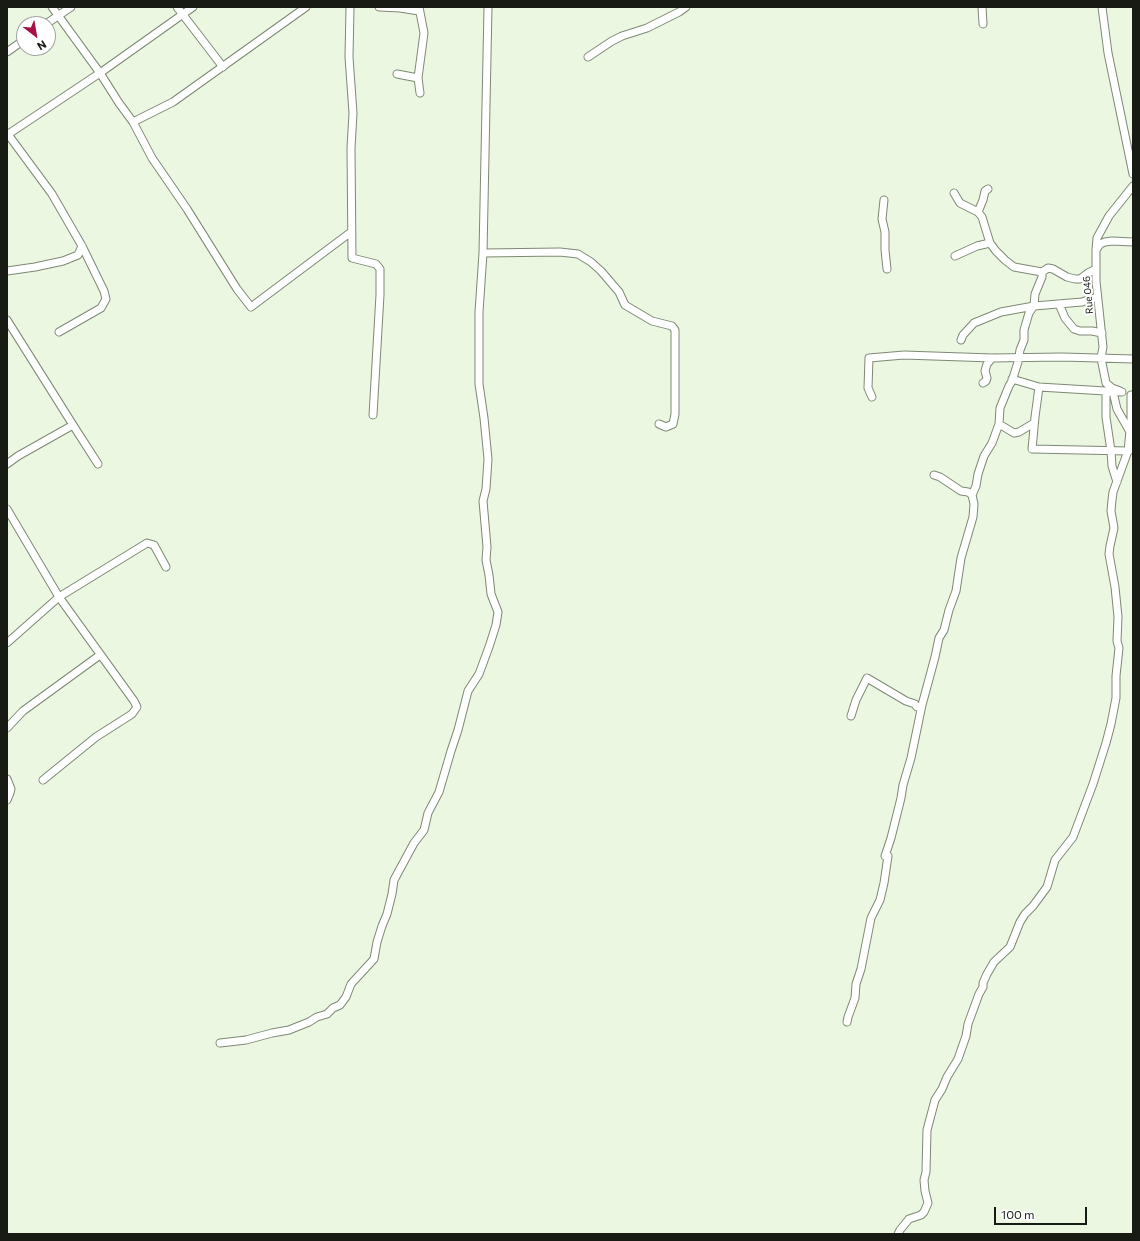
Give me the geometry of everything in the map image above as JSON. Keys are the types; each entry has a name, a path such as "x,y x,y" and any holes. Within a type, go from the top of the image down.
{"street":[{"path":"52,7 100,73 132,122 152,158 187,209 237,289 251,307 351,232"},
{"path":"58,16 71,7"},
{"path":"177,7 222,67"},
{"path":"59,332 101,308 106,299 104,291 82,246 52,194 7,134 100,73 193,7"},
{"path":"132,122 173,102 306,7"},
{"path":"350,7 349,57 353,113 351,132 352,258 376,264 380,269 380,295 373,415"},
{"path":"379,7 419,9 424,33 418,78 420,93"},
{"path":"220,1043 246,1040 289,1030 327,1014 340,1005 346,997 351,984 374,959 377,942 388,914 394,880 414,843 424,830 428,813 439,792 468,691 479,674 490,647 498,612 491,594 490,575 486,560 483,501 486,489 488,458 484,418 478,384 479,312 483,253 488,7"},
{"path":"588,57 612,41 622,36 647,28 686,7"},
{"path":"982,7 983,24"},
{"path":"1102,7 1108,53 1133,174"},
{"path":"7,52 16,46"},
{"path":"397,74 418,78"},
{"name":"Rue 046","path":"1132,396 1112,388 1106,382 1100,358 1103,347 1098,297 1096,250 1097,238 1109,216 1133,186"},
{"path":"978,212 985,191 988,189"},
{"path":"954,193 960,203 978,212 982,217 990,243 1008,263 1014,266 1042,272 1048,268 1053,269 1068,277 1080,279 1088,272 1096,269"},
{"path":"884,200 882,219 885,232 887,269"},
{"path":"1096,250 1100,244 1105,242 1133,242"},
{"path":"955,256 977,246 990,243"},
{"path":"7,271 35,268 64,261 78,255 82,246"},
{"path":"483,253 560,252 578,254 591,262 601,271 619,292 625,305 652,321 672,326 675,330 675,414 673,424 666,427 659,424"},
{"path":"848,1022 848,1017 855,998 856,984 861,969 871,918 880,900 884,884 888,856 885,856 911,758 921,707 936,657 939,638 944,630 956,591 961,558 973,517 974,504 972,495 984,456 992,443 999,424 1000,408 1018,362 1024,340 1024,330 1034,306 1035,294 1042,276 1042,272"},
{"path":"961,340 963,335 974,323 1001,312 1034,306 1082,302 1098,297"},
{"path":"1059,304 1066,318 1074,329 1102,333"},
{"path":"7,320 98,464"},
{"path":"872,397 868,388 869,358 904,355 992,358 1062,357 1133,359"},
{"path":"983,383 987,378 985,371 987,364 992,358"},
{"path":"1012,379 1039,388 1122,392"},
{"path":"1039,388 1032,449 1130,450"},
{"path":"1111,392 1116,409 1130,432"},
{"path":"1111,392 1106,395 1106,417 1112,466 1117,482"},
{"path":"898,1234 909,1219 921,1215 924,1212 928,1203 924,1180 926,1172 927,1130 929,1120 935,1100 942,1089 946,1077 958,1059 966,1036 968,1024 983,987 983,983 994,962 1010,947 1020,922 1025,914 1047,887 1055,860 1073,837 1110,729 1116,698 1116,676 1119,648 1117,641 1118,617 1115,587 1109,554 1114,528 1112,500 1113,492 1130,450 1132,396"},
{"path":"999,424 1014,433 1019,432 1034,423"},
{"path":"7,464 18,456 73,425"},
{"path":"934,475 940,477 960,491 968,492 972,495"},
{"path":"7,509 59,597 82,627 137,707 132,714 96,737 43,780"},
{"path":"7,643 59,597 147,543 154,545 166,567"},
{"path":"7,728 23,711 100,655"},
{"path":"851,716 856,700 866,678 906,701 915,704 917,707 921,707"},
{"path":"7,779 11,789 7,800"}]}
